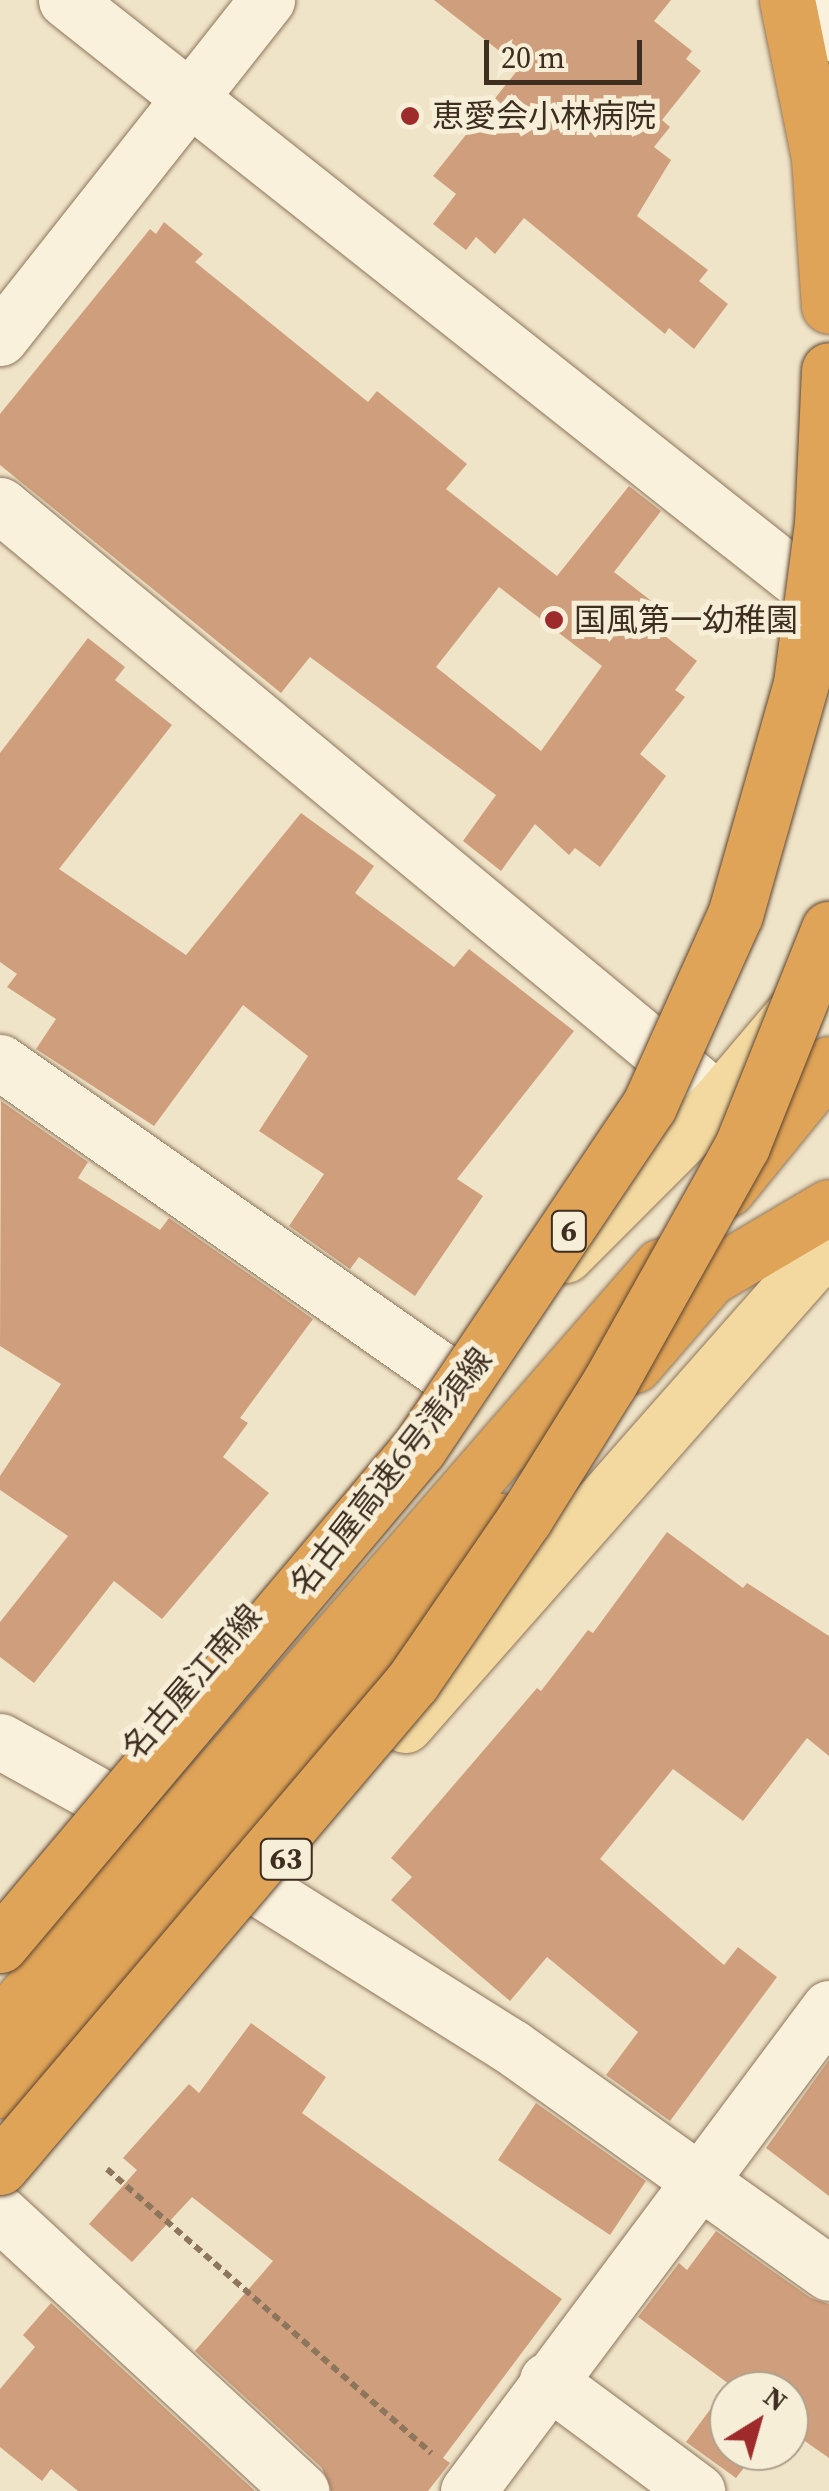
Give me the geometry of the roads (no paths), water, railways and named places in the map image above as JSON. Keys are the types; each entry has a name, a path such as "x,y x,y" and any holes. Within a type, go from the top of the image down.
{"highway":[{"path":"788,0 818,157 829,306"},
{"name":"名古屋高速6号清須線","path":"0,1945 419,1448 649,1106 735,914 802,683 822,524 829,370"},
{"path":"0,2167 413,1681 525,1518 610,1382 742,1146 829,929"},
{"path":"0,2090 435,1561 806,1098 829,1064"},
{"path":"0,2026 435,1561 709,1278 829,1207"}],"main road":[{"name":"名古屋江南線","path":"0,1906 284,1576 446,1374 719,1101 829,970"},
{"name":"63","path":"0,2178 824,1261"}],"street":[{"path":"66,0 829,604"},
{"path":"0,338 267,0"},
{"path":"788,0 829,33"},
{"path":"0,505 719,1101"},
{"path":"0,1062 446,1374"},
{"path":"0,1741 94,1793"},
{"path":"260,1889 512,2047 829,2273"},
{"path":"454,2476 546,2380 829,2008"},
{"path":"0,2213 301,2491"},
{"path":"546,2380 697,2491"}],"place":[{"name":"恵愛会小林病院","path":"410,116"},
{"name":"国風第一幼稚園","path":"554,620"}]}
